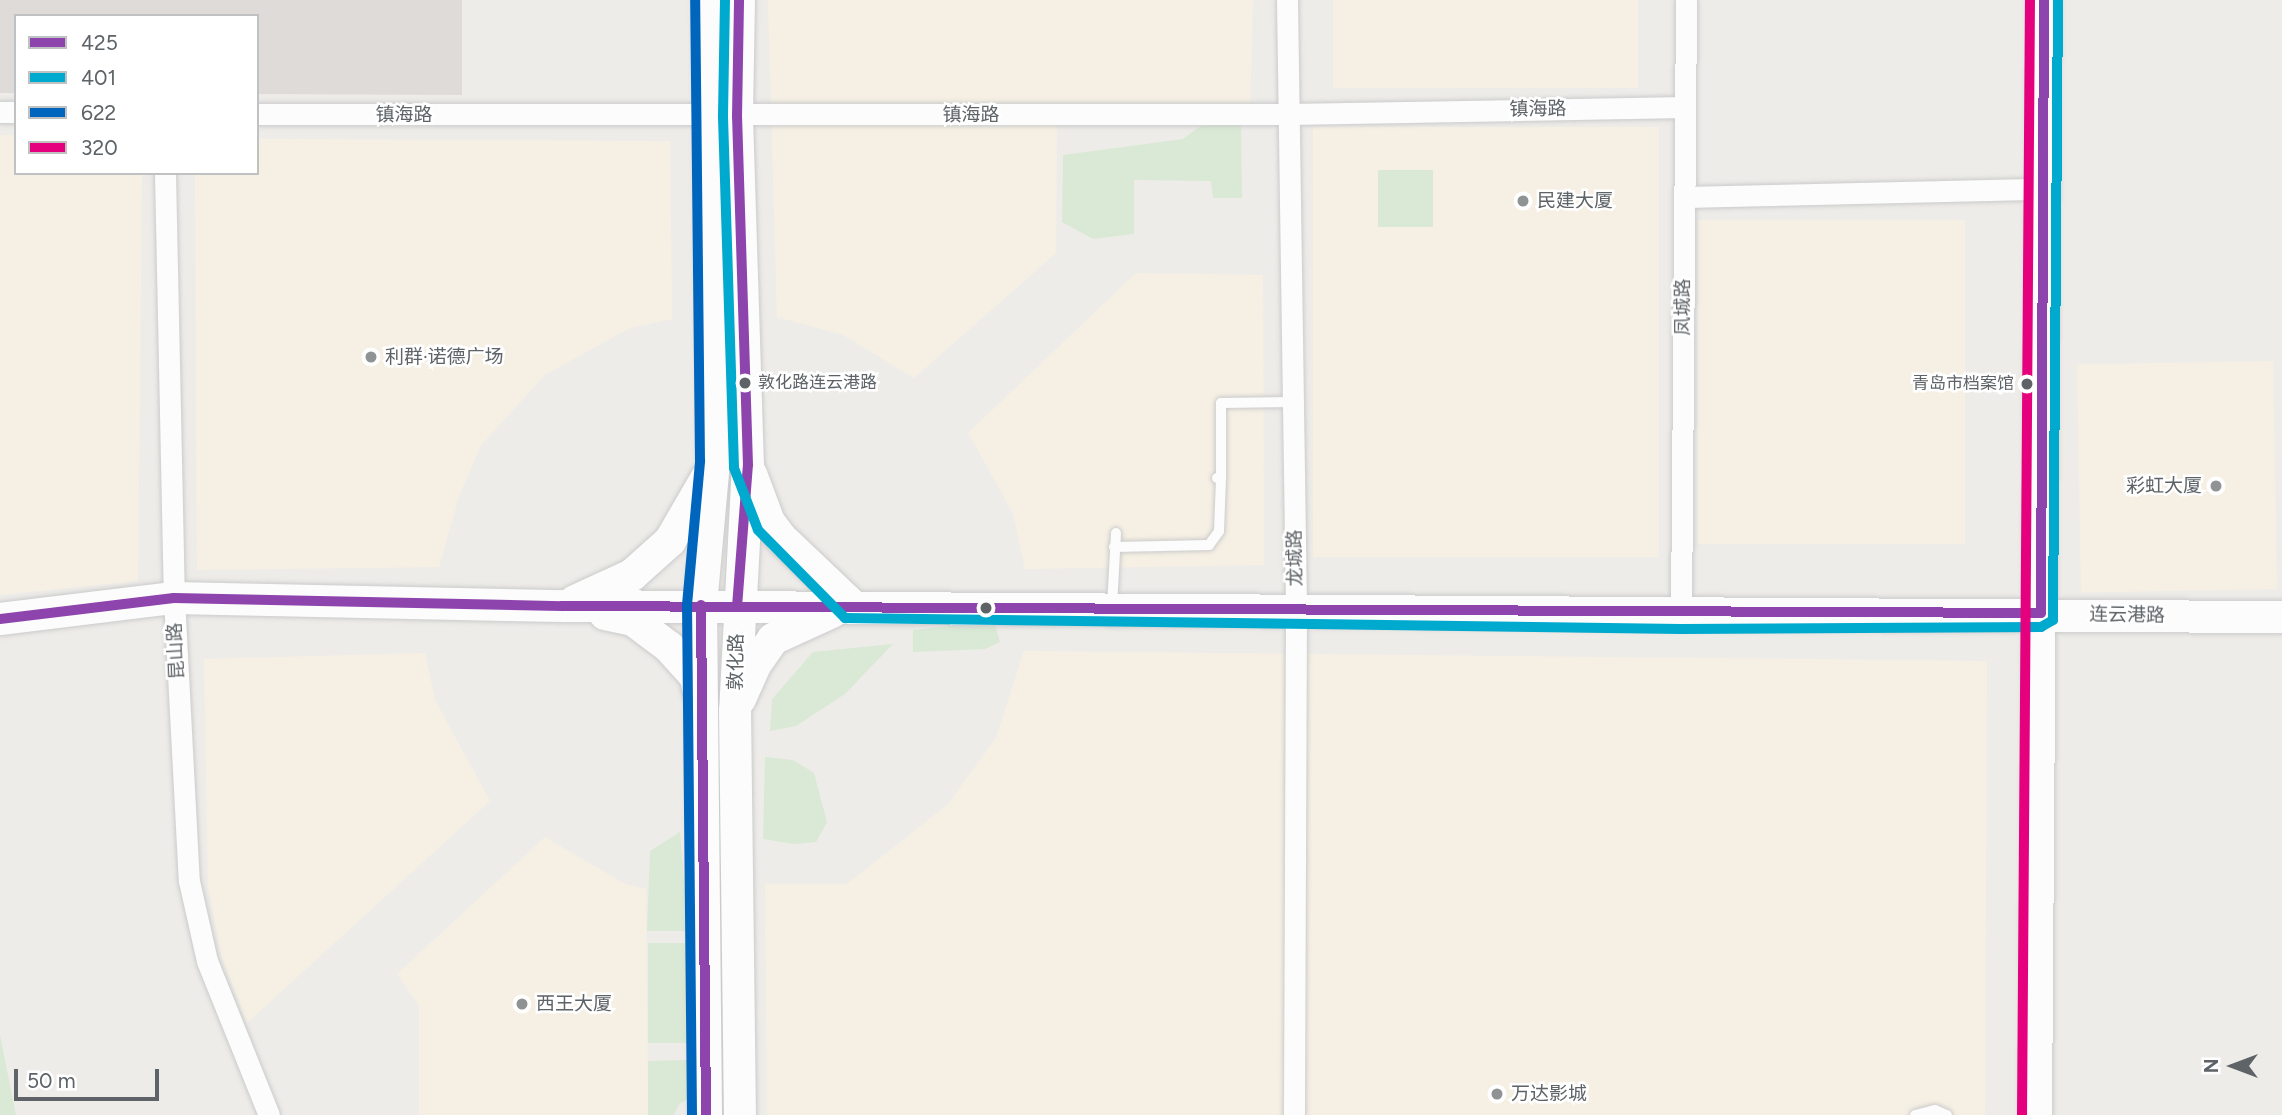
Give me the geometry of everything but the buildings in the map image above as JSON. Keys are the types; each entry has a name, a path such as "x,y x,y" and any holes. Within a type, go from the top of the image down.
{"main road":[{"name":"敦化路","path":"709,0 722,117 748,465 737,607 735,710 740,1115"},
{"name":"敦化路","path":"706,1115 701,605 714,462 722,117 739,0"},
{"path":"2036,1115 2044,0"},
{"path":"562,606 632,575 670,541 693,508 714,462"},
{"path":"735,710 755,665 773,639 810,619 853,606 781,538 769,522 748,465"},
{"name":"连云港路","path":"0,619 174,598 562,606 1112,607 1681,615 2041,613 2282,617"},
{"path":"562,606 633,620 669,647 696,677 701,705"}],"street":[{"name":"龙城路","path":"1287,0 1296,610 1294,1115"},
{"name":"凤城路","path":"1681,615 1686,0"},
{"name":"镇海路","path":"259,114 722,117 1289,114 1685,107"},
{"name":"昆山路","path":"165,175 174,598 189,881 206,961 269,1115"},
{"path":"1684,197 2043,190"}],"lane":[{"path":"1114,547 1209,545 1219,531 1221,403 1291,402"},
{"path":"1112,607 1116,533"},
{"path":"1915,1115 1935,1110 1947,1115"}],"shaded area":[{"path":"0,0 462,0 462,95 259,94 259,14 14,14 14,93 0,93"},
{"path":"768,0 1253,0 1250,113 1057,115 1056,253 914,378 843,335 777,317"},
{"path":"1333,0 1638,0 1638,88 1333,88"},
{"path":"1313,127 1659,127 1659,557 1313,557"},
{"path":"0,135 14,135 14,175 142,175 138,581 0,595"},
{"path":"259,139 670,141 672,319 630,328 546,374 481,445 459,496 439,567 197,570 195,175 259,175"},
{"path":"1698,220 1965,220 1965,544 1698,544"},
{"path":"1136,273 1263,275 1264,565 1025,569 1013,513 968,433"},
{"path":"2273,361 2277,589 2081,592 2077,364"},
{"path":"1024,651 1987,661 1985,1115 767,1115 765,884 847,884 947,805 996,738"},
{"path":"425,653 435,700 490,801 247,1023 221,955 208,886 204,659"},
{"name":"西王大厦","path":"545,837 625,884 646,889 648,1115 419,1115 419,1005 397,974"}],"green space":[{"path":"1203,124 1241,124 1242,198 1213,198 1211,181 1134,180 1134,234 1093,239 1062,222 1063,155 1183,139"},
{"path":"1378,170 1433,170 1433,227 1378,227"},
{"path":"994,621 1000,642 985,649 913,652 913,630"},
{"path":"893,644 845,694 796,726 770,731 772,699 813,652"},
{"path":"765,757 793,760 814,773 827,822 816,842 794,844 763,839"},
{"path":"680,832 688,931 647,931 650,851"},
{"path":"648,943 688,943 688,1043 648,1043"},
{"path":"0,1035 16,1115 0,1115"},
{"path":"688,1060 688,1099 679,1104 674,1115 648,1115 648,1061"}],"transit line":[{"name":"622","path":"692,1115 687,605 700,461 695,0"},
{"name":"401","path":"725,0 723,117 734,468 758,530 845,618 1681,629 2041,627 2053,620 2058,0"},
{"name":"425","path":"737,607 748,465 737,117 739,0"},
{"name":"320","path":"2022,1115 2030,0"},
{"name":"425","path":"0,619 174,598 562,606 2041,613 2044,0"},
{"name":"425","path":"701,605 706,1115"}],"place":[{"name":"民建大厦","path":"1523,201"},
{"name":"利群·诺德广场","path":"371,357"},
{"name":"敦化路连云港路","path":"745,383"},
{"name":"青岛市档案馆","path":"2027,384"},
{"name":"彩虹大厦","path":"2216,486"},
{"name":"西王大厦","path":"522,1004"},
{"name":"万达影城","path":"1497,1094"}]}
